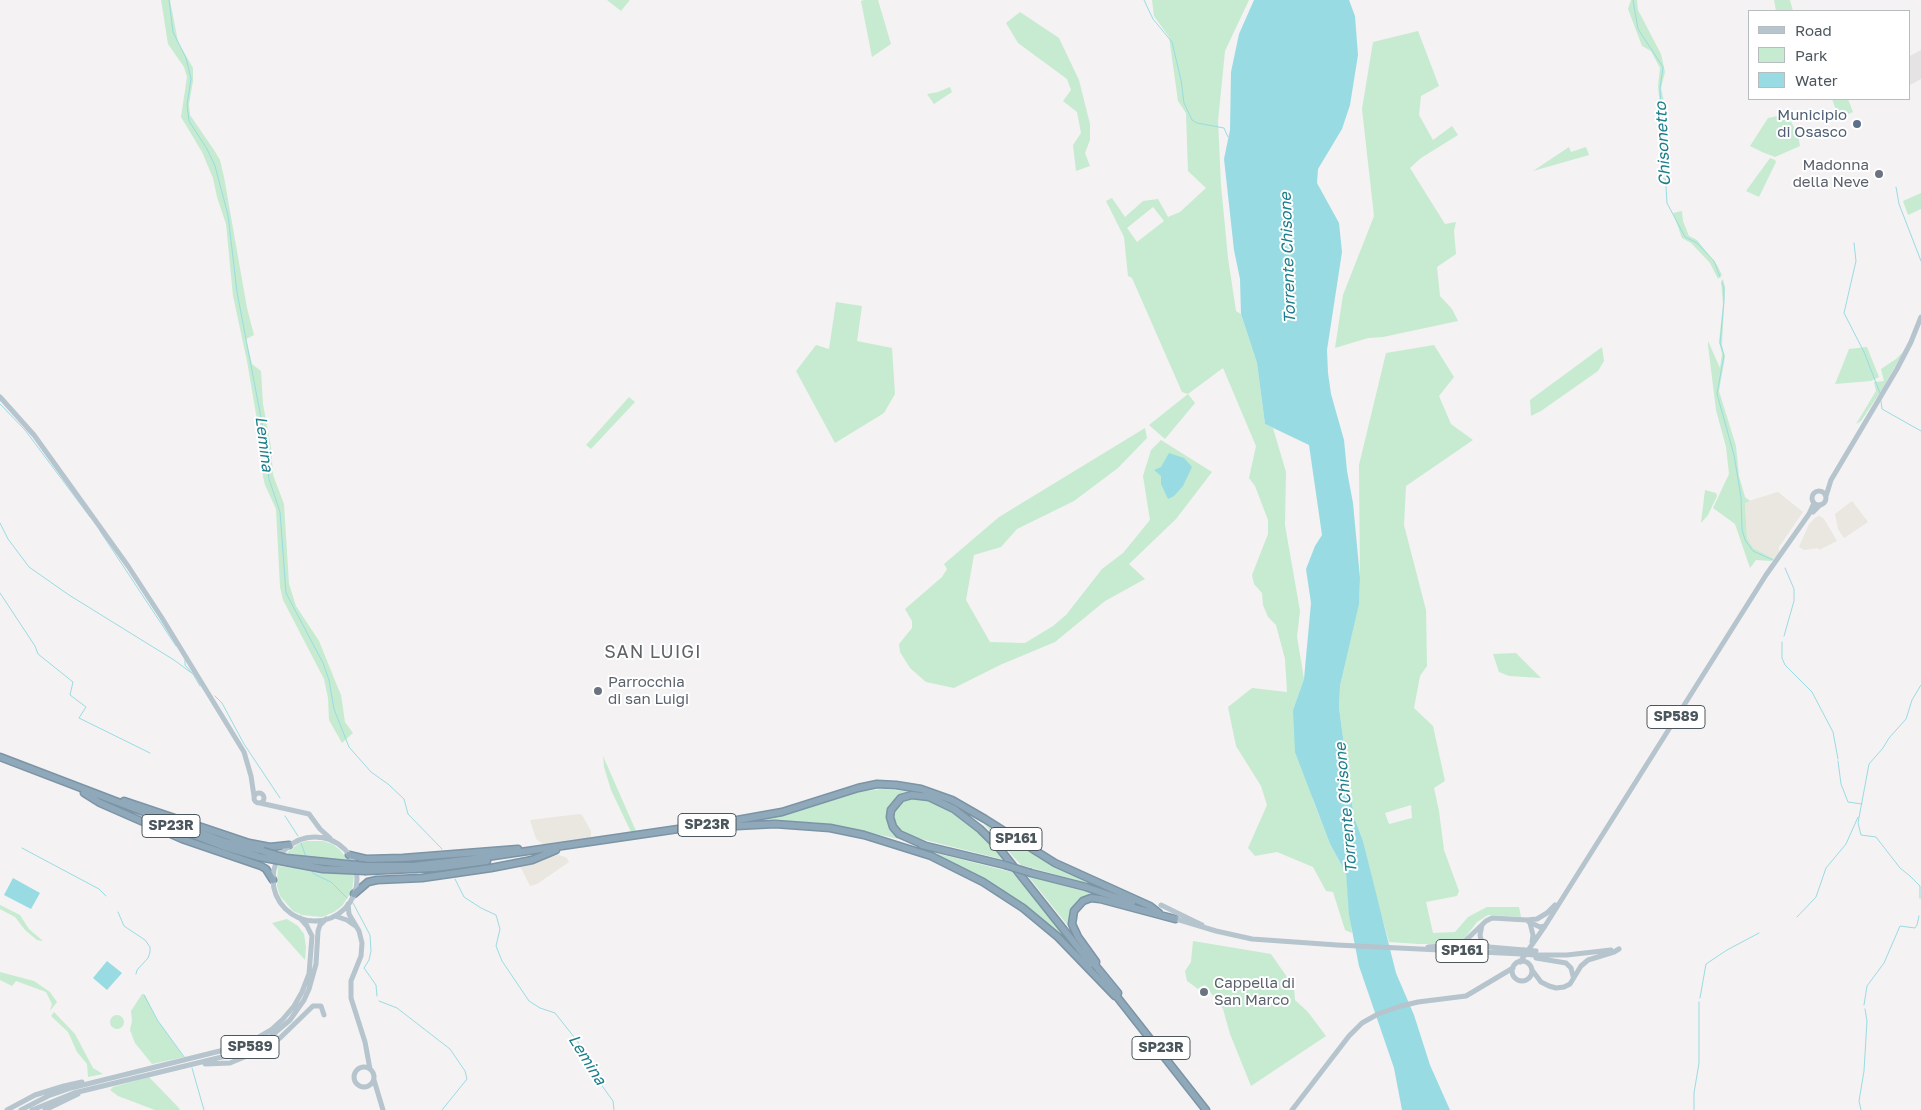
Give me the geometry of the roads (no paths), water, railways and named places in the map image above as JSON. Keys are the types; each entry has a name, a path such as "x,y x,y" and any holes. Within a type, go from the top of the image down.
{"highway":[{"name":"SP23R","path":"0,757 225,847 261,854 286,863 323,869 435,868 706,828 747,825 809,826 864,835 930,856 966,872 1001,893 1054,933 1115,993"},
{"name":"SP23R","path":"0,761 86,792"},
{"name":"SP161","path":"868,786 877,784 915,787 952,800 1054,863 1150,906 1159,913"},
{"name":"SP23R","path":"366,869 420,865 542,849 774,814 868,786 903,788 926,793 951,804 975,822 995,841 1019,868 1115,993"},
{"path":"86,792 133,803 249,843 270,847 289,845"},
{"path":"86,792 100,803 182,839 261,866 266,869 273,880"},
{"name":"SP23R","path":"926,846 899,834 893,827 890,817 891,810 901,798 912,795 929,797 954,809 980,829 999,848 1207,1108"},
{"name":"SP161","path":"864,835 926,846 1005,866 1118,897 1159,913"},
{"path":"349,855 359,858 394,859 515,849 542,849"},
{"path":"354,894 368,882 377,880 422,878 491,868 532,860 556,850"},
{"name":"SP161","path":"1115,993 1076,933 1072,919 1078,905 1087,899 1100,899 1175,919"}],"main road":[{"name":"SP589","path":"1760,585 1816,508 1826,502 1831,480 1897,369 1920,323 1921,317"},
{"path":"0,397 34,435 128,566 187,657 244,752 256,794 255,802 262,800 281,809 309,814 316,824 349,855 356,874 354,894 348,904 334,916 326,919 300,918 288,911 276,894 273,880 278,858 289,845 300,839 312,837 332,840"},
{"name":"SP589","path":"1513,968 1545,926 1760,585 1809,514 1814,503 1812,496 1831,480"},
{"path":"1816,491 1821,491 1826,496"},
{"path":"1814,503 1820,505"},
{"path":"256,794 263,795 262,800"},
{"path":"312,837 316,824"},
{"name":"SP589","path":"1537,919 1551,909 1567,889"},
{"path":"348,904 349,914 361,936 363,949 352,976 350,994 383,1110"},
{"path":"1161,905 1216,931"},
{"name":"SP161","path":"1159,913 1216,931 1252,939 1523,955 1567,955 1619,949 1588,960 1572,979"},
{"path":"334,916 347,920 355,926"},
{"name":"SP589","path":"32,1110 92,1085 165,1071 190,1063 252,1041 276,1026 290,1011 302,992 311,962 312,936 300,918"},
{"path":"1416,949 1457,945 1468,939 1483,923 1492,918 1529,922 1540,927 1545,926"},
{"name":"SP589","path":"21,1110 48,1096 231,1054 255,1045 279,1030 290,1020 304,1000 316,964 318,931 320,925 326,919"},
{"path":"1529,922 1537,919 1545,926"},
{"path":"1529,922 1533,935 1532,943"},
{"path":"1483,923 1479,930 1481,940 1488,947 1523,955 1542,982"},
{"path":"1502,976 1542,982 1556,988 1564,987 1572,979 1571,968 1566,963 1534,954"},
{"path":"1523,955 1529,965"},
{"path":"1292,1110 1349,1036 1369,1019 1387,1010 1418,1002 1466,996 1513,968 1515,977"},
{"path":"1527,980 1531,976 1532,970"},
{"path":"190,1063 197,1066 209,1063 230,1063 240,1060 266,1048 280,1038 313,1006 321,1006 324,1015"},
{"path":"366,1053 362,1067 355,1073 354,1081 360,1087 374,1088 380,1094"},
{"path":"362,1067 370,1069"},
{"path":"368,1087 374,1079"},
{"path":"8,1110 35,1095 64,1086 92,1085"},
{"path":"45,1110 92,1085"}],"water":[{"name":"Torrente Chisone","path":"1254,0 1349,0 1355,16 1358,55 1350,105 1342,129 1318,169 1317,183 1339,223 1342,252 1327,350 1328,373 1331,394 1344,440 1353,503 1360,578 1359,604 1340,686 1339,708 1354,817 1363,841 1396,973 1414,1015 1430,1065 1450,1110 1402,1110 1394,1068 1359,966 1349,915 1346,873 1330,844 1295,752 1293,710 1304,679 1311,603 1306,569 1315,546 1322,535 1309,445 1265,424 1257,363 1241,314 1240,279 1234,250 1224,159 1230,130 1231,72 1239,34"},
{"path":"1169,453 1184,458 1192,467 1183,486 1174,496 1168,499 1161,484 1161,476 1154,470 1161,467"},
{"path":"13,878 40,893 31,909 4,895"},
{"path":"107,961 122,973 107,990 93,978"}],"waterway":[{"name":"Lemina","path":"169,0 173,32 186,58 191,79 187,105 189,121 207,149 215,166 228,215 237,292 262,423 269,479 280,512 286,593 323,663 329,680 334,709 349,747 371,772 404,799 408,814 442,849"},
{"path":"1144,0 1153,19 1172,42 1184,103 1192,120 1197,123 1224,128 1228,137"},
{"name":"Chisonetto","path":"1633,0 1638,29 1663,67 1660,89 1667,203 1685,237 1697,243 1714,261 1720,277"},
{"path":"1896,187 1899,204 1921,261"},
{"name":"Chisonetto","path":"1854,243 1856,261 1844,313 1864,352 1880,393"},
{"name":"Chisonetto","path":"1722,283 1724,287 1724,301 1720,343 1724,355 1717,394 1734,455 1741,497 1742,529 1745,540 1753,551 1773,560"},
{"name":"Chisonetto","path":"1881,401 1882,409 1921,431"},
{"path":"0,404 25,430 90,517"},
{"path":"0,523 8,539 29,567 69,595 174,660 193,674 200,686"},
{"path":"100,531 176,646"},
{"name":"Chisonetto","path":"1784,636 1794,601 1794,589 1785,568"},
{"path":"0,593 35,646 38,654 73,682 70,695 86,707 79,718 150,753"},
{"name":"Chisonetto","path":"1782,642 1782,658 1785,665 1812,692 1833,732 1838,759"},
{"path":"185,660 185,665 193,674"},
{"name":"Chisonetto","path":"1920,898 1920,886 1900,868 1876,837 1861,835 1858,823 1869,764 1906,719 1912,700 1921,685"},
{"path":"215,696 222,703 244,744 280,798"},
{"name":"Chisonetto","path":"1838,761 1841,784 1848,802 1862,804"},
{"path":"285,816 298,836"},
{"path":"1797,917 1816,897 1826,868 1846,844 1858,817"},
{"path":"301,843 306,857"},
{"path":"22,848 99,889 106,896"},
{"path":"311,870 314,874 331,882 347,898"},
{"name":"Lemina","path":"455,879 464,897 496,915 500,929 496,946 502,961 529,1001 540,1008 555,1013 578,1042 592,1072 613,1101 614,1110"},
{"path":"353,903 370,935 371,951 369,960 364,968 376,985 377,996"},
{"path":"118,912 124,926 145,940 150,947 148,958 137,970 136,974"},
{"path":"1864,1005 1867,986 1884,963 1900,926 1915,928 1919,916"},
{"path":"1700,998 1706,964 1759,933"},
{"path":"144,995 158,1021 185,1058"},
{"path":"379,1001 397,1008 450,1049 465,1071 467,1079 442,1110"},
{"path":"1694,1110 1694,1093 1699,1063 1699,1002"},
{"path":"1861,1110 1859,1101 1864,1071 1867,1021 1865,1009"},
{"path":"192,1068 204,1110"}],"place":[{"name":"Municipio di Osasco","path":"1857,124"},
{"name":"Madonna della Neve","path":"1879,174"},
{"name":"Parrocchia di san Luigi","path":"598,691"},
{"name":"Cappella di San Marco","path":"1204,992"}],"district":[{"name":"SAN LUIGI","path":"653,652"}]}
